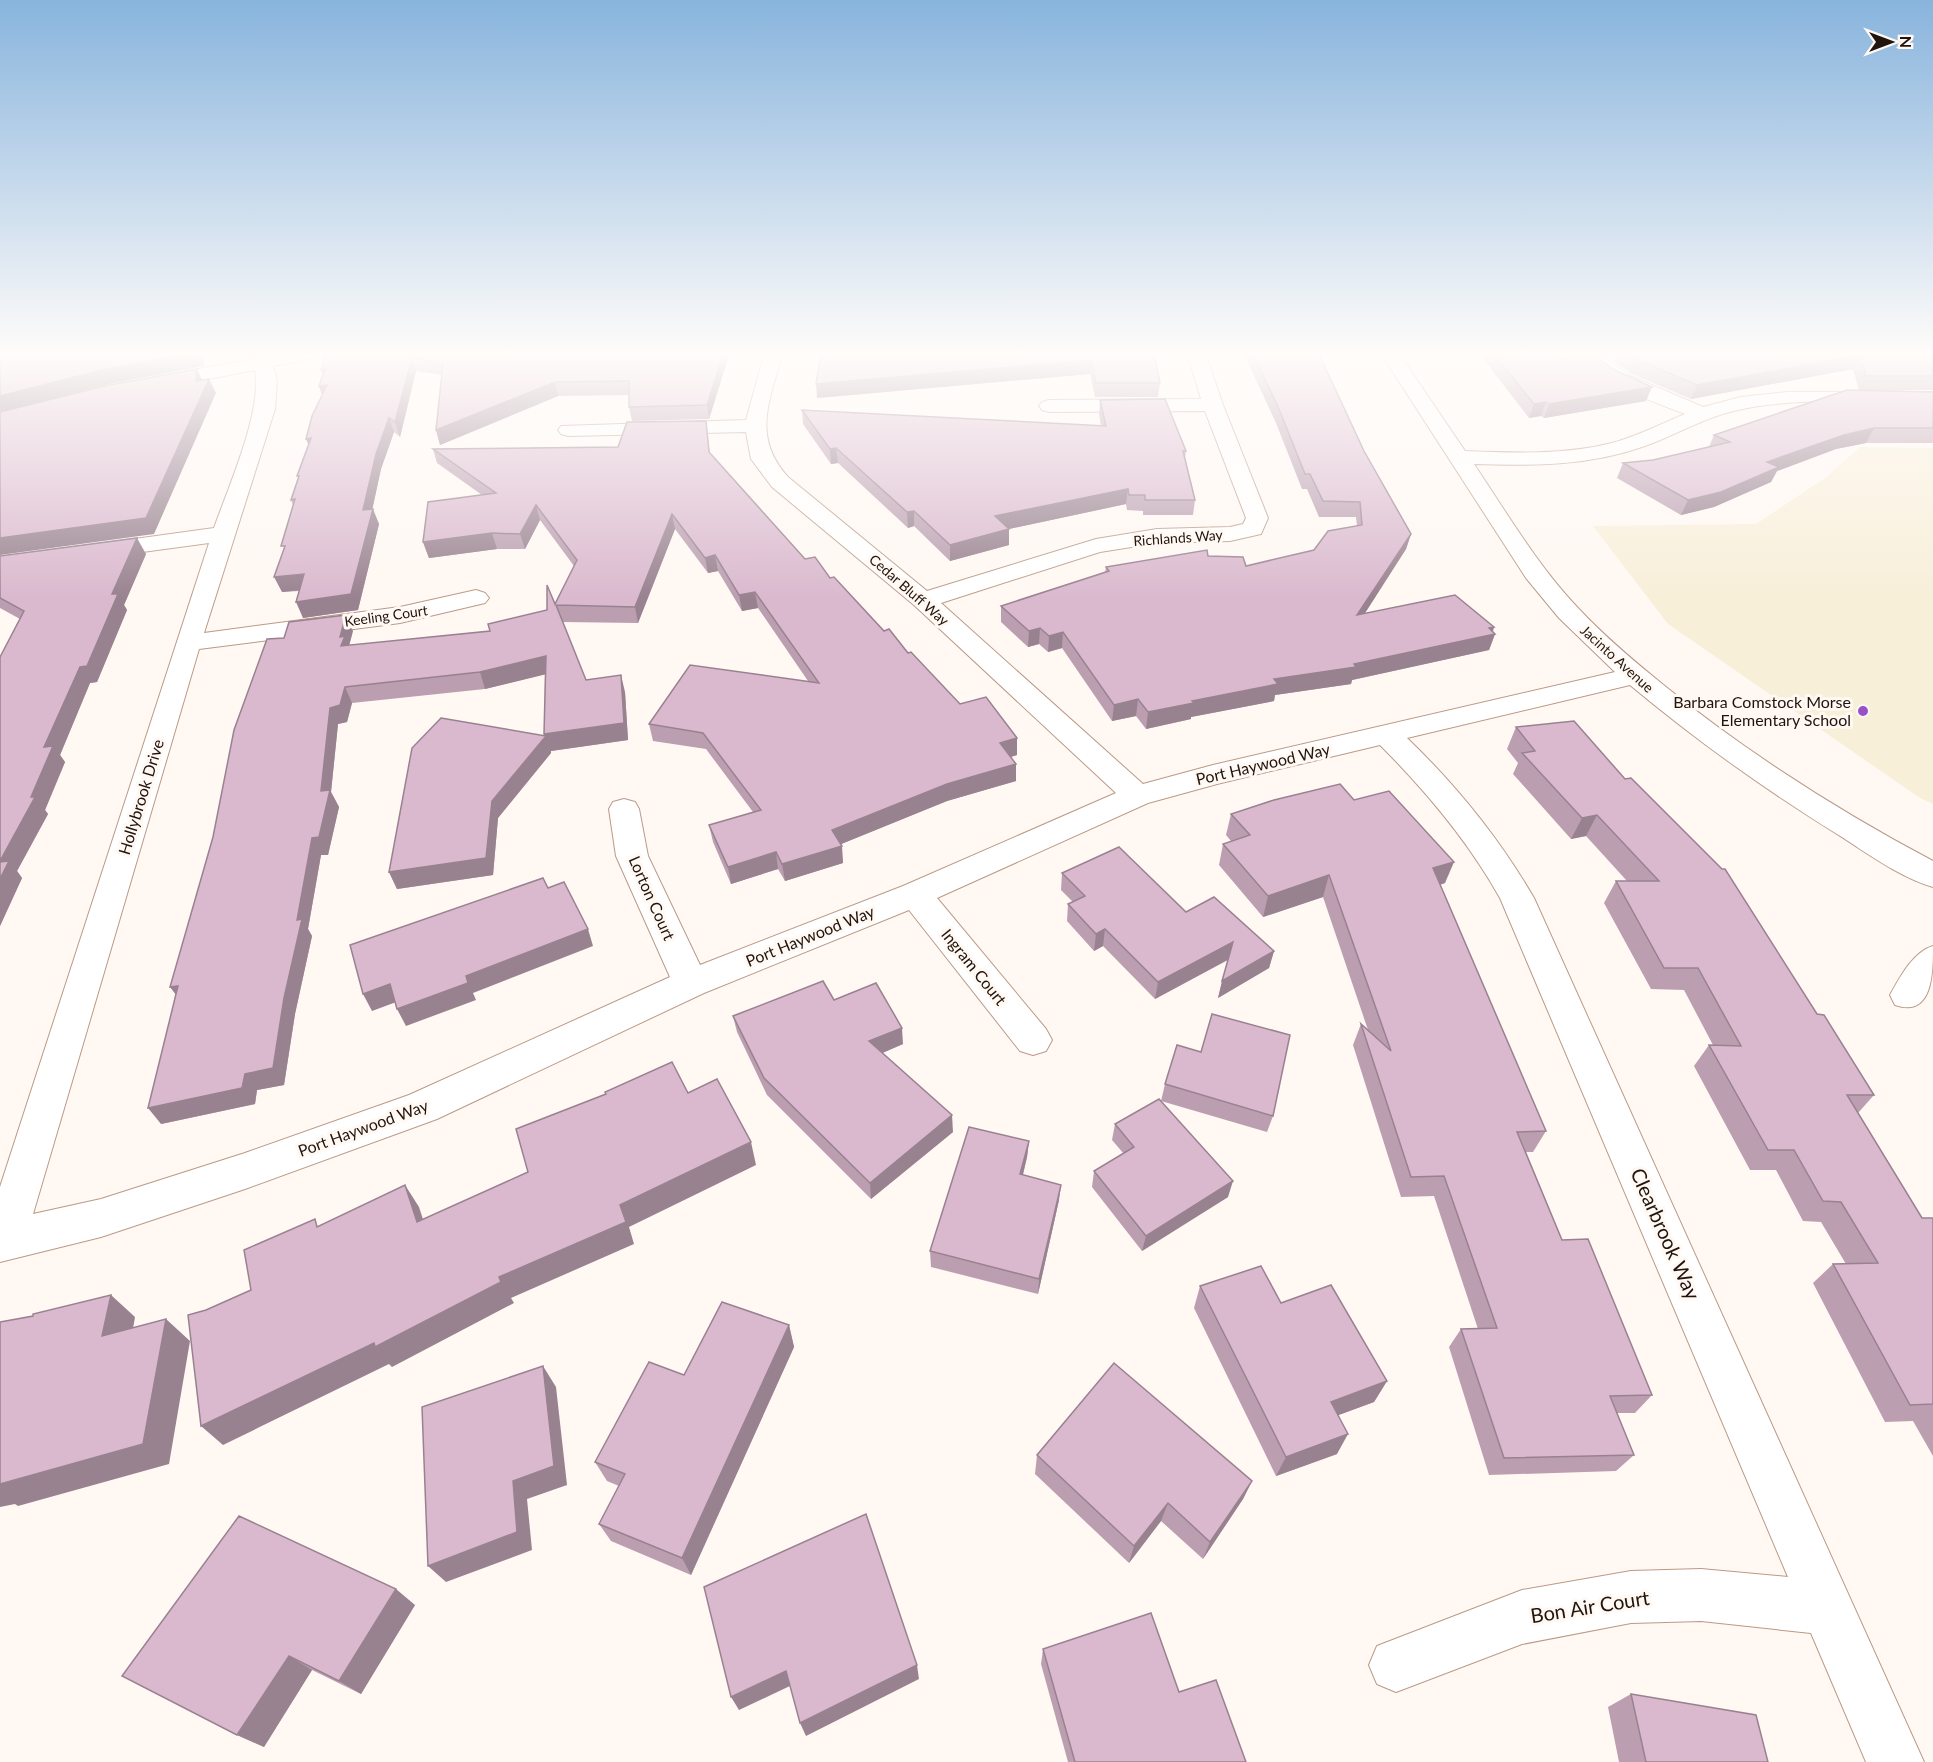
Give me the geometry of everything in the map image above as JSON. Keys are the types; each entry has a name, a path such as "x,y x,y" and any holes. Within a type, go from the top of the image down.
{"street":[{"name":"Hollybrook Drive","path":"2,1241 188,643 257,434"},
{"name":"Cedar Bluff Way","path":"755,434 763,461 780,482 923,600 1137,796"},
{"name":"Richlands Way","path":"923,600 1096,546 1157,536 1230,534 1253,529 1257,518 1224,434"},
{"name":"Jacinto Avenue","path":"1442,434 1534,573 1568,613 1634,676 1700,729 1787,789 1874,843 1933,876"},
{"path":"1457,457 1550,458 1619,448 1658,434"},
{"path":"71,555 224,534"},
{"name":"Keeling Court","path":"188,643 400,615 476,598"},
{"name":"Port Haywood Way","path":"2,1241 101,1218 245,1171 423,1107 691,983 915,894 1137,796 1213,775 1634,676"},
{"name":"Clearbrook Way","path":"1387,735 1415,762 1472,826 1518,898 1895,1762"},
{"name":"Lorton Court","path":"624,809 632,856 691,983"},
{"name":"Ingram Court","path":"915,894 1033,1040"},
{"name":"Bon Air Court","path":"1396,1665 1522,1617 1631,1597 1701,1595 1828,1608"}],"shaded area":[{"name":"Barbara Comstock Morse Elementary School","path":"1860,447 1933,448 1933,804 1920,798 1668,624 1593,526 1756,524 1825,478"}],"building":[{"path":"0,434 184,434 146,518 0,538"},
{"path":"307,434 383,434 376,454 363,510 373,509 351,594 296,602 304,574 274,577 285,546 281,546 295,499 291,500 299,476 297,476 311,438 306,439"},
{"path":"623,434 707,434 709,452 805,559 815,557 830,578 834,577 884,631 889,629 908,653 911,652 960,704 986,697 1017,738 1000,743 1016,764 947,784 832,830 842,846 782,864 776,852 728,867 709,825 761,810 703,733 649,724 690,665 819,683 755,592 739,595 715,555 705,558 672,514 635,607 556,605 586,680 621,675 624,723 544,734 546,656 480,672 345,687 340,705 330,708 321,791 330,790 319,837 312,838 297,920 302,919 284,998 273,1068 245,1074 242,1088 148,1108 178,986 170,987 213,837 234,730 267,639 284,638 289,622 346,615 340,637 345,636 341,646 490,631 488,624 547,610 547,585 555,604 577,560 536,505 520,534 492,533 423,542 428,502 496,493 433,449 618,447"},
{"path":"819,434 1179,434 1186,451 1183,451 1195,500 1145,500 1145,495 1129,495 1128,489 995,516 1009,529 950,545 914,511 907,512 836,448 830,449"},
{"path":"1289,434 1356,434 1411,534 1357,615 1455,595 1494,627 1489,628 1495,634 1354,664 1356,667 1274,679 1278,684 1148,712 1138,699 1114,705 1063,632 1049,636 1040,628 1029,631 1001,606 1109,571 1106,567 1207,550 1208,556 1243,557 1246,566 1314,550 1328,531 1362,525 1360,502 1323,501 1310,474 1305,474"},
{"path":"1847,434 1767,462 1779,467 1721,492 1688,500 1623,463 1653,460 1730,442 1714,435"},
{"path":"137,538 112,594 118,594 87,666 80,667 44,747 53,746 31,797 35,797 0,861 0,657 24,611 0,598 0,556"},
{"path":"441,718 546,736 492,801 486,858 389,872 412,748"},
{"path":"1574,721 1625,779 1631,778 1722,869 1725,869 1817,1014 1824,1015 1874,1095 1847,1095 1922,1218 1933,1218 1933,1404 1910,1405 1833,1264 1878,1263 1841,1202 1823,1201 1794,1150 1768,1150 1709,1045 1741,1046 1698,968 1664,968 1616,881 1659,881 1597,815 1582,818 1522,753 1535,751 1516,727"},
{"path":"1340,784 1354,800 1389,791 1454,862 1433,868 1546,1131 1517,1132 1562,1240 1588,1239 1652,1395 1610,1396 1634,1455 1504,1458 1461,1329 1497,1328 1444,1176 1411,1177 1361,1024 1391,1051 1329,875 1268,896 1223,844 1250,835 1231,814 1274,800"},
{"path":"1119,847 1186,912 1214,897 1274,951 1222,981 1233,942 1158,982 1105,929 1096,934 1068,904 1085,896 1062,873"},
{"path":"9,861 0,879 0,862"},
{"path":"543,878 548,888 564,882 588,929 466,976 468,983 397,1009 390,984 363,994 350,945"},
{"path":"823,981 834,1000 876,983 902,1028 869,1041 952,1115 870,1183 764,1078 733,1016"},
{"path":"1212,1014 1290,1035 1273,1116 1165,1084 1177,1045 1201,1052"},
{"path":"672,1062 688,1093 717,1079 751,1142 620,1205 626,1222 499,1277 501,1282 375,1347 374,1343 201,1426 188,1315 206,1310 251,1290 244,1250 315,1219 317,1227 405,1185 417,1222 528,1172 516,1129 606,1094 605,1092"},
{"path":"1159,1099 1233,1181 1146,1236 1094,1171 1134,1147 1115,1124"},
{"path":"969,1127 1029,1141 1020,1174 1061,1185 1039,1279 930,1251"},
{"path":"1261,1266 1281,1303 1331,1285 1387,1381 1331,1402 1348,1434 1286,1457 1200,1286"},
{"path":"111,1295 102,1336 166,1319 143,1444 0,1484 0,1322 33,1316 33,1314"},
{"path":"722,1302 789,1325 682,1558 599,1524 625,1474 595,1462 649,1362 684,1375"},
{"path":"1114,1363 1252,1481 1210,1542 1168,1503 1134,1546 1037,1455"},
{"path":"543,1366 554,1466 513,1481 517,1532 428,1566 422,1407"},
{"path":"866,1514 917,1665 800,1723 786,1671 731,1697 704,1587"},
{"path":"239,1516 396,1589 339,1681 289,1656 237,1735 122,1676"},
{"path":"1151,1613 1179,1692 1216,1680 1246,1762 1075,1762 1043,1649"},
{"path":"1631,1694 1756,1715 1768,1762 1646,1762"}],"place":[{"name":"Barbara Comstock Morse Elementary School","path":"1863,711"}]}
